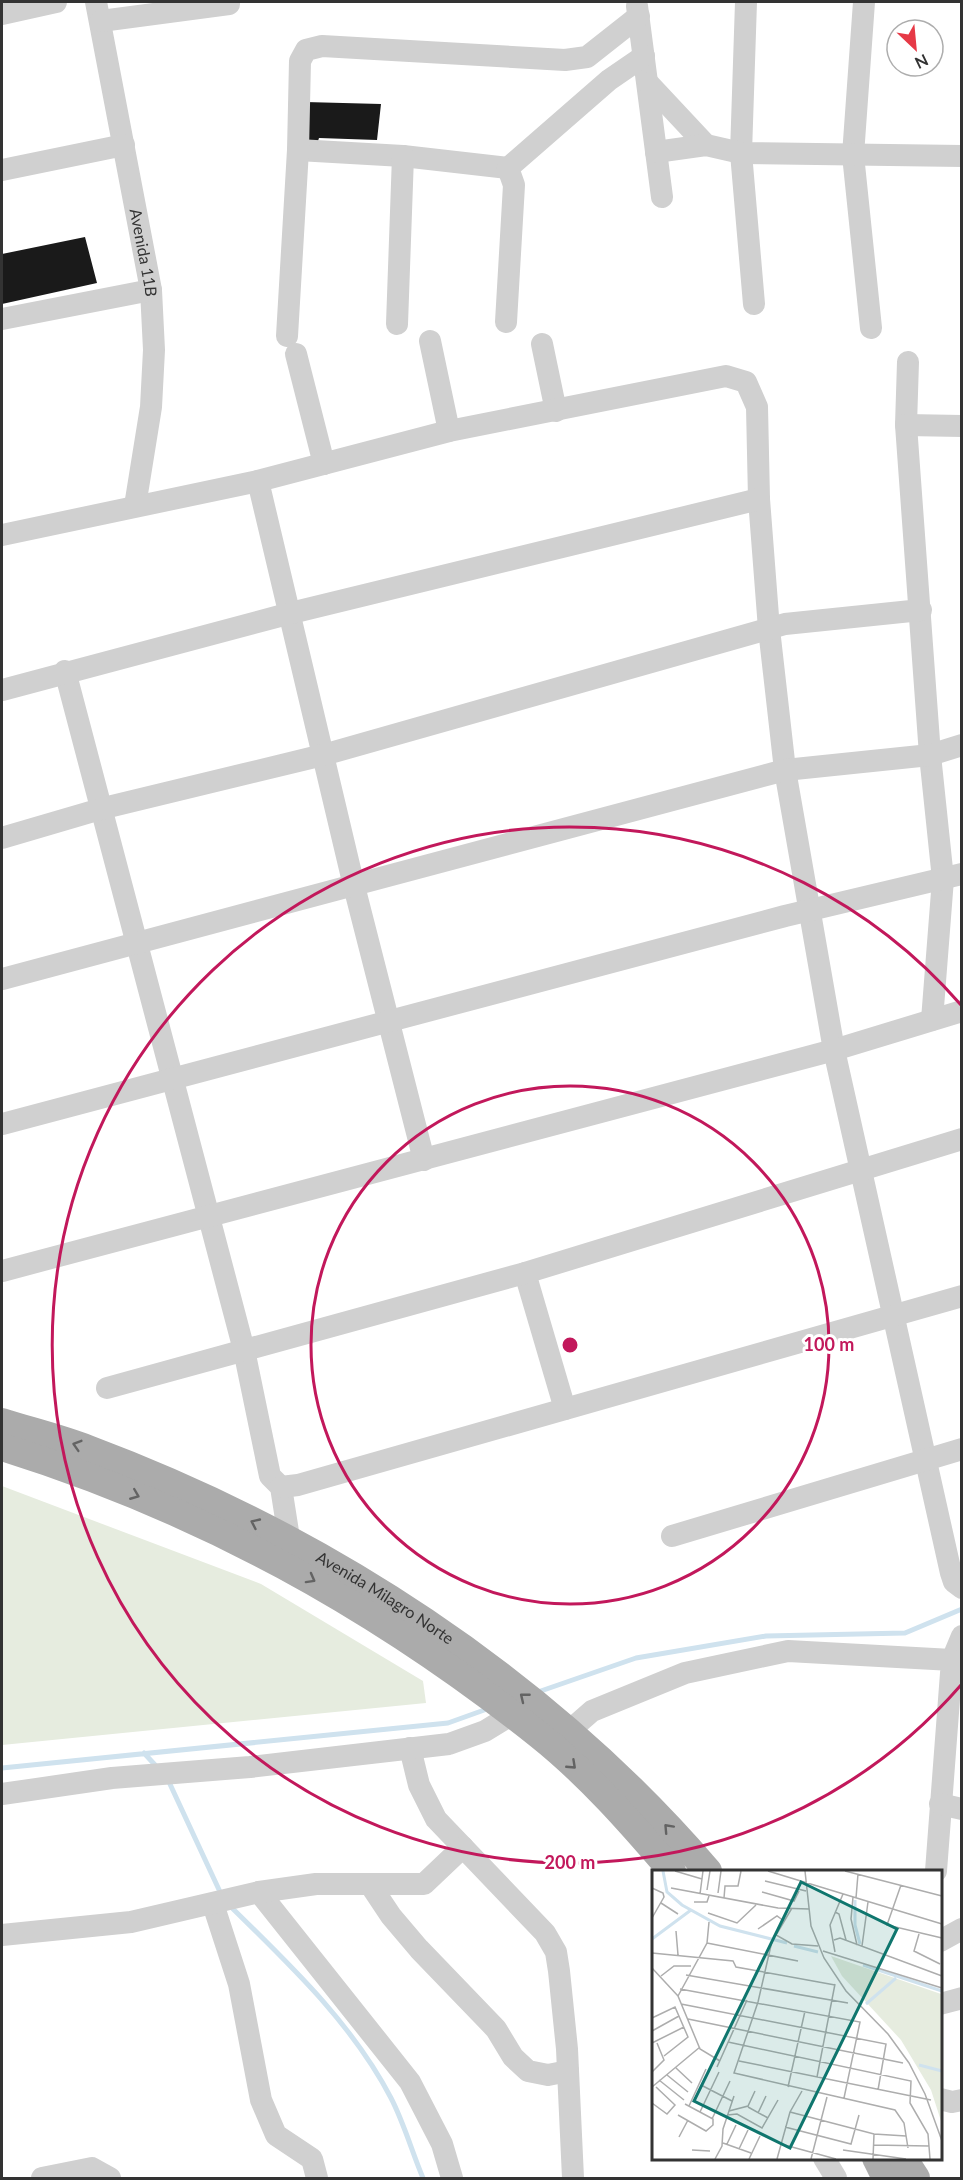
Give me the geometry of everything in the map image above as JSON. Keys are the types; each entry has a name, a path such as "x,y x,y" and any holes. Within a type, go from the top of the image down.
{"main road":[{"name":"Avenida Milagro Norte","path":"2,1422 87,1448 171,1483 289,1538 368,1583 479,1661 568,1732 645,1802 707,1870"},
{"name":"Avenida Milagro Norte","path":"2,1447 65,1466 162,1506 269,1555 331,1590 410,1641 540,1736 624,1815 671,1870"},
{"path":"877,2159 886,2178"},
{"path":"904,2159 916,2178"}],"street":[{"path":"2,14 56,2"},
{"path":"746,2 741,153 754,303"},
{"path":"864,2 853,155 871,328"},
{"path":"98,11 229,4"},
{"path":"638,9 662,197"},
{"path":"324,464 291,345 300,61 306,50 322,46 565,60 588,57 638,9"},
{"name":"Avenida 11B","path":"98,11 151,290 154,350 151,407 135,506"},
{"path":"298,150 403,156 508,168 609,80 644,56"},
{"path":"588,57 609,80"},
{"path":"648,82 706,145"},
{"path":"2,170 124,144"},
{"path":"656,152 706,145 741,153 962,156"},
{"path":"397,324 403,156"},
{"path":"506,322 514,185 508,168"},
{"path":"2,319 151,290"},
{"path":"430,341 449,431"},
{"path":"542,344 556,411"},
{"path":"908,362 906,425 930,755 952,877 932,1020"},
{"path":"2,536 258,481 449,431 726,376 746,382 757,407 759,499 769,629 785,770 834,1050 923,1459 951,1573 954,1582 962,1588"},
{"path":"906,425 962,426"},
{"path":"258,481 354,886 424,1160"},
{"path":"2,690 65,671 291,613 759,499"},
{"path":"2,838 104,808 323,755 785,624 921,609"},
{"path":"65,671 104,808 137,943 244,1350 270,1476 281,1487 289,1538"},
{"path":"2,979 785,770 930,755 962,745"},
{"path":"2,1124 809,910 952,877"},
{"path":"2,1271 834,1050 962,1011"},
{"path":"108,1388 525,1273 861,1168 962,1139"},
{"path":"525,1273 565,1409"},
{"path":"281,1487 298,1485 962,1296"},
{"path":"672,1536 962,1449"},
{"path":"936,1870 951,1807 952,1660 962,1636"},
{"path":"568,1732 592,1712 685,1673 788,1651 952,1660"},
{"path":"2,1794 112,1778 250,1767 448,1744 485,1731 511,1715"},
{"path":"410,1748 426,1803 436,1819 545,1933 556,1952 568,2071 573,2178"},
{"path":"2,1935 131,1922 259,1892 316,1884 371,1886 424,1884 434,1878 463,1847"},
{"path":"371,1886 391,1916 419,1949 496,2029 513,2056 528,2071 548,2075 568,2071"},
{"path":"259,1892 410,2082 442,2144 452,2178"},
{"path":"213,1904 238,1984 261,2100 276,2135 312,2159 316,2178"},
{"path":"942,1940 962,1929"},
{"path":"942,2003 962,1998"},
{"path":"942,2100 952,2102 962,2100"},
{"path":"825,2159 836,2178"},
{"path":"42,2178 92,2168 110,2178"}],"shaded area":[{"path":"2,1486 261,1584 423,1681 426,1703 2,1745"}],"building":[{"path":"305,102 381,104 377,140 319,138 317,144 305,143"},
{"path":"85,237 97,283 2,304 2,254"}],"waterway":[{"path":"535,1693 636,1658 766,1636 905,1633 962,1609"},
{"path":"2,1768 448,1723 487,1709"},
{"path":"144,1753 156,1766"},
{"path":"169,1782 221,1894"},
{"path":"230,1906 318,1996 358,2045 391,2098 423,2178"}]}
